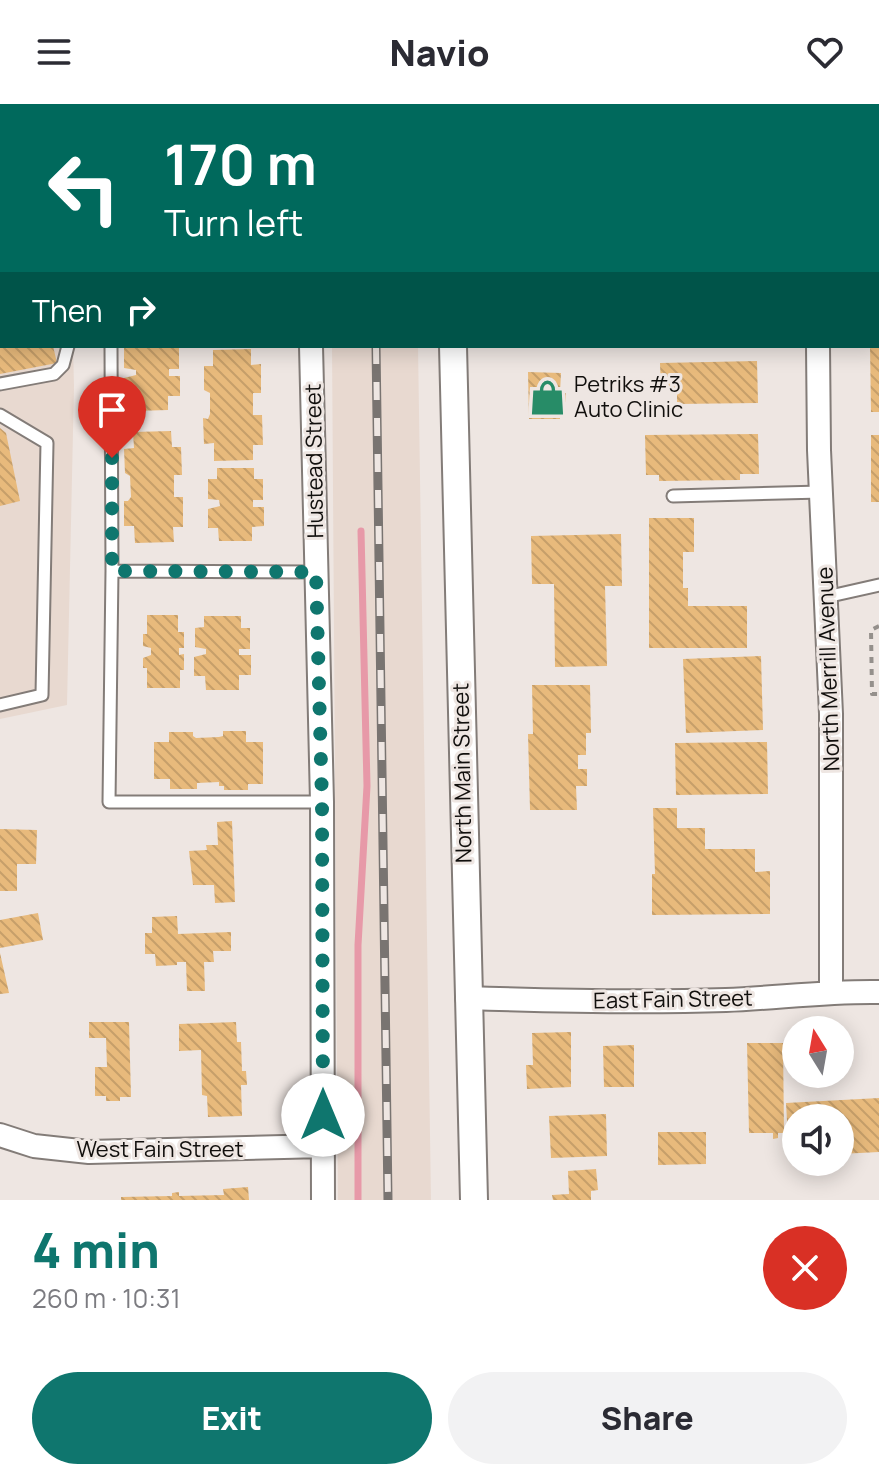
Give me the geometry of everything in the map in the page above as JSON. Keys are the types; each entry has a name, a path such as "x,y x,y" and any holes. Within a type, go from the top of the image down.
{"street":[{"name":"Hustead Street","path":"311,348 322,802 323,1200"},
{"name":"North Main Street","path":"453,348 474,1200"},
{"name":"North Merrill Avenue","path":"818,348 831,714 831,991"},
{"name":"East Fain Street","path":"467,998 599,1002 699,1000 831,991 879,992"},
{"name":"West Fain Street","path":"0,1135 34,1146 89,1152 323,1146"}],"lane":[{"path":"0,384 54,374 63,365 67,348"},
{"path":"111,348 109,802 322,802"},
{"path":"0,415 47,443 42,695 0,705"},
{"path":"673,496 821,492"},
{"path":"112,571 316,572"},
{"path":"826,597 879,585"}],"path":[{"path":"879,626 871,630 872,694 879,694"}],"shaded area":[{"path":"0,348 73,348 67,705 0,719"},
{"path":"332,348 418,348 431,1200 338,1200"}],"building":[{"path":"0,348 53,348 57,363 0,374"},
{"path":"124,348 179,348 179,369 169,369 169,376 180,376 180,396 168,396 168,410 135,411 135,397 124,397 124,378 136,375 136,370 124,368"},
{"path":"870,348 879,348 879,412 871,412"},
{"path":"251,349 251,365 261,364 261,393 253,393 253,415 262,415 263,445 253,445 253,460 214,461 214,443 204,444 203,418 208,419 210,414 210,393 204,390 204,366 213,366 213,350"},
{"path":"757,361 758,403 677,404 677,390 661,390 660,363"},
{"name":"Petriks #3 Auto Clinic","path":"528,372 561,373 560,393 566,393 566,402 560,402 560,419 529,419"},
{"path":"0,428 6,433 20,501 0,506"},
{"path":"171,431 172,447 181,447 182,475 174,475 174,497 183,497 183,527 173,527 174,542 135,543 134,526 124,526 124,501 131,497 130,476 125,473 124,449 134,448 133,432"},
{"path":"758,434 759,474 740,474 740,480 659,481 659,475 646,475 645,435"},
{"path":"871,435 879,435 879,502 871,502"},
{"path":"217,468 254,468 254,479 263,479 263,500 253,500 253,507 264,507 264,526 252,527 252,541 219,541 218,528 208,528 208,509 220,506 219,500 208,499 208,479 217,479"},
{"path":"649,518 694,518 694,552 683,552 683,588 688,588 688,606 747,606 747,648 649,648"},
{"path":"621,534 622,586 605,586 607,666 555,667 554,584 532,584 531,536"},
{"path":"147,615 178,615 178,632 184,632 184,648 179,648 179,655 184,654 180,688 147,688 147,668 143,668 143,658 151,655 151,648 143,646 143,634 147,634"},
{"path":"204,616 241,616 241,628 250,628 250,649 239,649 239,655 251,655 251,675 239,675 239,690 206,690 205,676 194,676 194,657 206,654 206,649 195,647 195,628 204,627"},
{"path":"761,656 763,730 686,733 683,659"},
{"path":"532,685 590,685 591,733 586,733 586,755 578,755 578,769 587,769 587,786 576,786 577,810 530,810 528,734 533,734"},
{"path":"223,731 246,731 246,742 263,742 263,784 248,784 248,790 224,790 219,782 197,783 197,789 170,789 170,779 154,779 154,742 169,742 169,732 193,732 196,738 223,736"},
{"path":"767,742 768,794 676,795 675,743"},
{"path":"653,808 677,808 677,828 705,828 705,849 755,849 755,872 770,871 770,914 652,915 652,874 655,874"},
{"path":"232,821 235,902 215,903 214,885 193,885 189,851 207,850 206,845 218,845 217,822"},
{"path":"0,829 37,830 36,864 17,864 17,891 0,891"},
{"path":"38,913 43,940 0,948 0,920"},
{"path":"177,916 178,934 231,932 231,951 213,951 214,962 204,962 205,991 187,991 186,962 156,966 155,954 145,954 145,933 152,933 152,917"},
{"path":"0,953 9,993 0,994"},
{"path":"89,1022 129,1022 131,1097 106,1101 106,1096 95,1096 95,1067 107,1067 106,1038 89,1038"},
{"path":"236,1022 237,1042 241,1042 242,1071 246,1071 247,1085 241,1085 242,1116 208,1117 207,1096 202,1095 201,1050 179,1051 179,1024"},
{"path":"571,1032 571,1087 527,1089 526,1065 533,1065 532,1033"},
{"path":"747,1043 782,1043 782,1133 773,1139 773,1133 749,1133"},
{"path":"634,1045 634,1087 604,1087 603,1046"},
{"path":"879,1098 879,1152 854,1153 854,1104 786,1103"},
{"path":"606,1114 607,1156 551,1158 549,1116"},
{"path":"658,1132 706,1132 706,1164 658,1165"},
{"path":"596,1169 598,1190 591,1191 591,1200 553,1200 552,1195 569,1194 568,1171"},
{"path":"248,1187 249,1200 121,1200 121,1197 172,1196 172,1193 179,1192 179,1196 224,1195 223,1189"}],"waterway":[{"path":"358,1200 358,945 367,786 361,531"}],"railway":[{"path":"376,348 388,1200"}],"place":[{"name":"Petriks #3 Auto Clinic","path":"548,397"}],"route":[{"path":"112,458 112,571 316,572 322,802 323,1115"}]}
